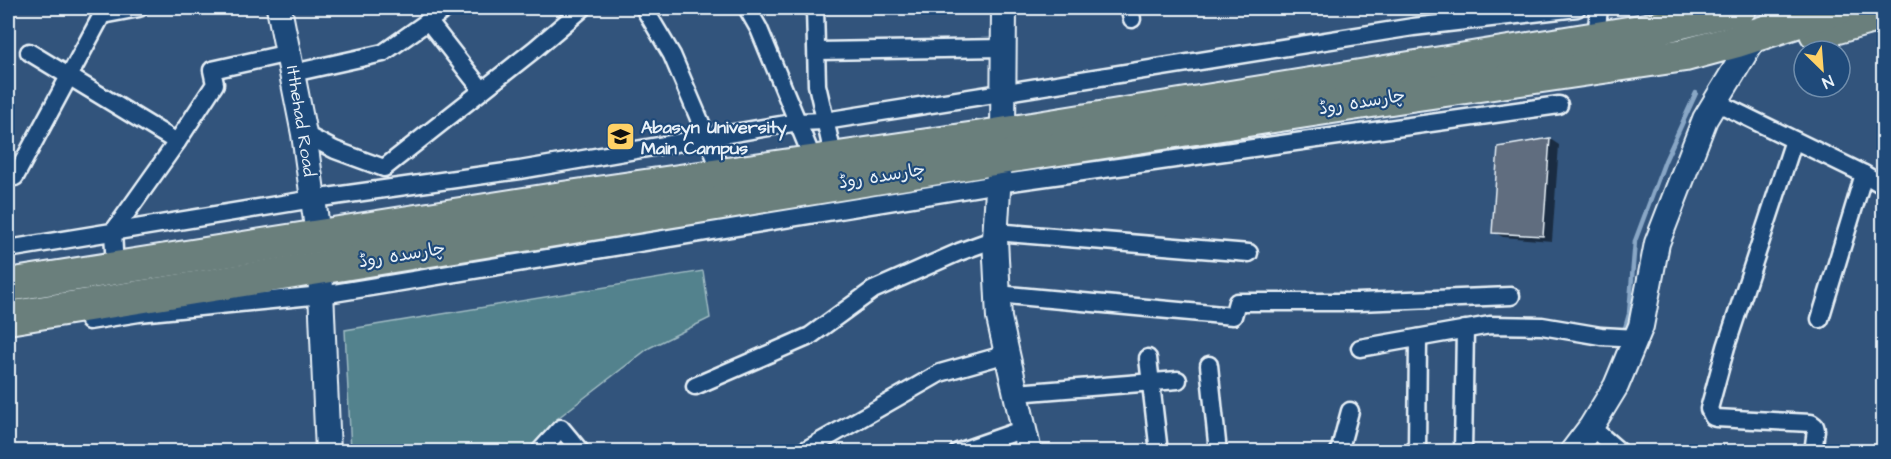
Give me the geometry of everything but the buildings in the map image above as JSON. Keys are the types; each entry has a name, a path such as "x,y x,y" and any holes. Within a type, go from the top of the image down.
{"highway":[{"name":"چارسدہ روڈ","path":"8,285 318,235 824,160 1000,159 1597,23 1733,8"},
{"path":"1756,35 1839,8"},
{"path":"1756,35 1805,36 1884,14"},
{"name":"چارسدہ روڈ","path":"8,318 321,282 528,235 1426,92 1685,55 1756,35"},
{"path":"525,204 528,235"}],"street":[{"path":"15,177 70,76 96,11 139,8"},
{"name":"Itthehad Road","path":"285,8 291,63 304,134 318,235"},
{"path":"115,268 113,232 215,84 212,70 383,53 447,8"},
{"path":"304,134 335,150 384,168 584,8"},
{"path":"644,8 672,55 723,175"},
{"path":"747,8 759,29 798,122 824,160"},
{"path":"815,8 817,85 825,121 824,160"},
{"path":"958,452 1027,440 999,318 997,294 995,235 1005,8"},
{"path":"8,249 313,199 520,170 798,122 825,121 1003,94 1413,27 1577,8"},
{"path":"428,21 482,90"},
{"path":"1572,452 1591,427 1616,386 1635,338 1657,243 1705,118 1756,35"},
{"path":"817,51 1004,48"},
{"path":"29,52 177,142"},
{"path":"1714,101 1884,186"},
{"path":"8,333 321,282 1000,159 1559,105"},
{"path":"1794,140 1726,347 1709,409 1716,418 1811,423 1816,430 1814,452"},
{"path":"1820,319 1864,174"},
{"path":"695,386 810,336 873,290 995,235 1248,253"},
{"path":"321,282 328,452"},
{"path":"997,294 1233,315 1237,302 1358,302 1511,296"},
{"path":"1360,348 1490,325 1542,326 1635,338"},
{"path":"1463,452 1465,329"},
{"path":"1417,452 1418,338"},
{"path":"802,452 940,373 1007,354"},
{"path":"1148,358 1159,452"},
{"path":"1209,365 1218,452"},
{"path":"1016,393 1178,380"},
{"path":"1339,452 1350,411"},
{"path":"1591,427 1620,452"},
{"path":"539,452 561,428 581,452"}],"green space":[{"path":"703,271 710,318 649,348 558,418 529,452 351,451 345,330"}],"waterway":[{"path":"1623,335 1629,314 1635,241 1665,161 1696,93"}],"place":[{"name":"Abasyn University Main Campus","path":"620,137"}]}
